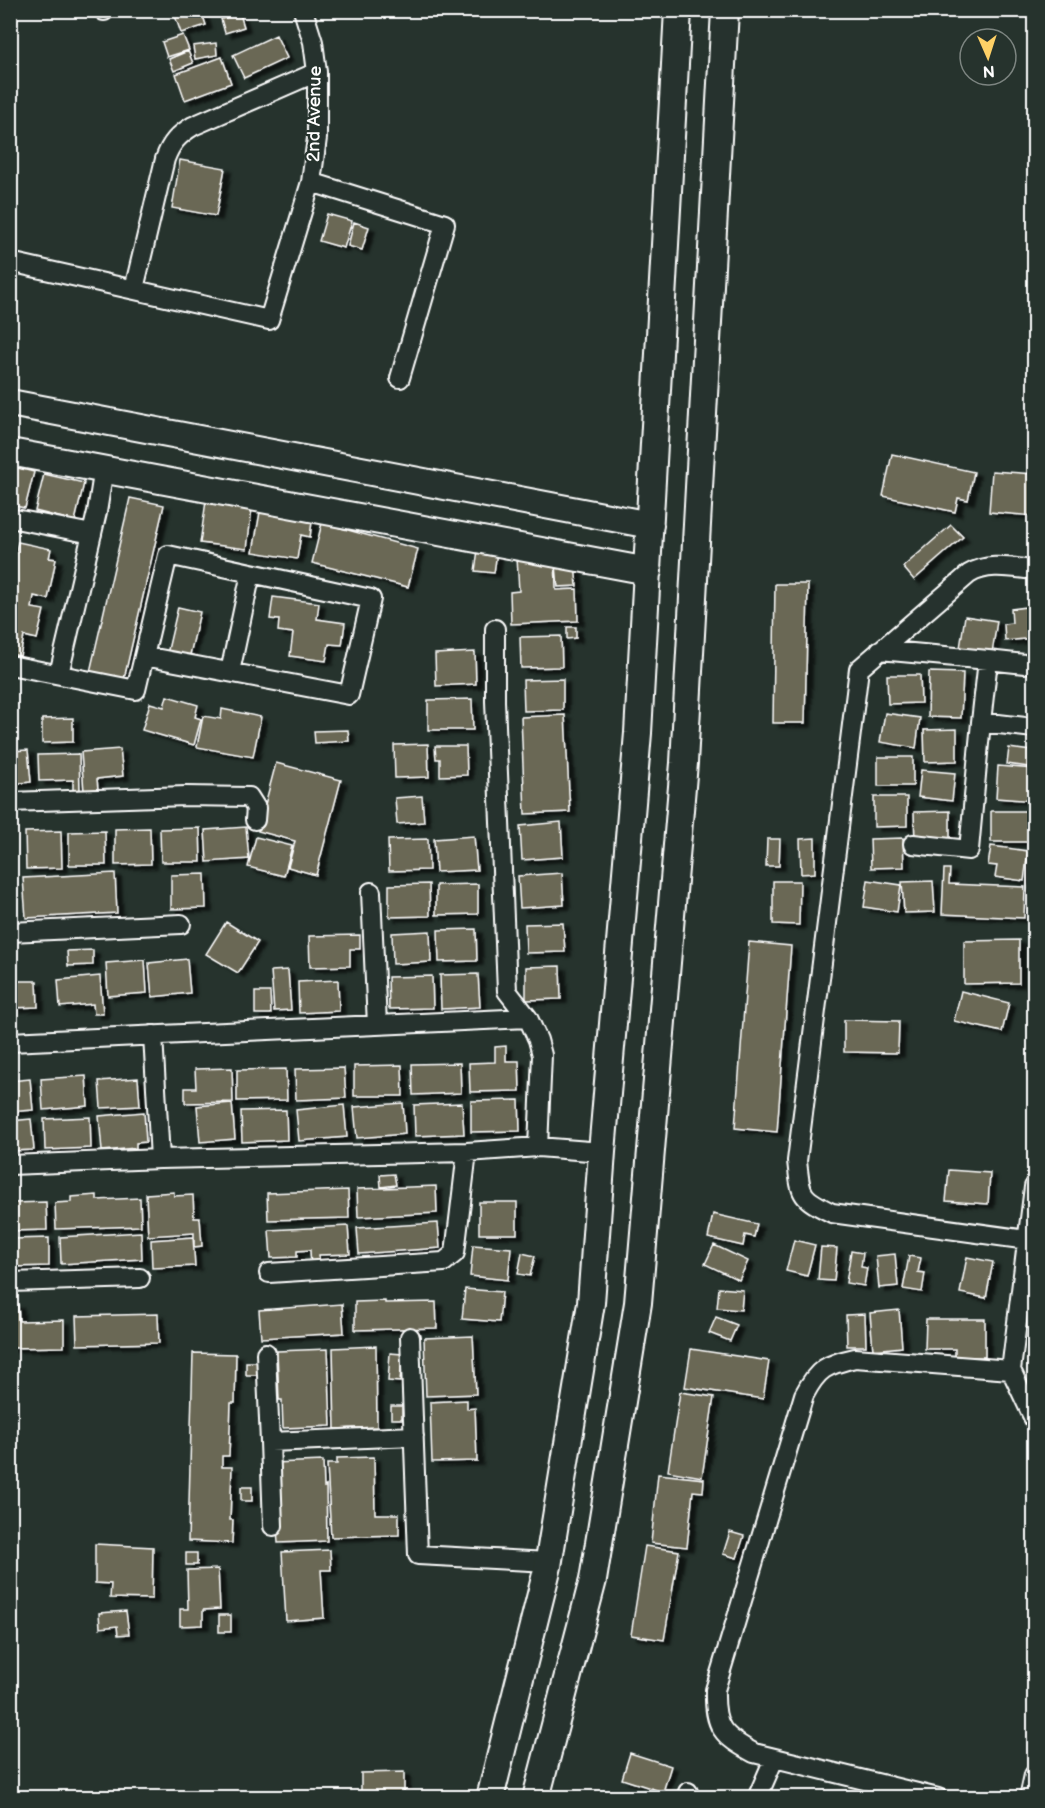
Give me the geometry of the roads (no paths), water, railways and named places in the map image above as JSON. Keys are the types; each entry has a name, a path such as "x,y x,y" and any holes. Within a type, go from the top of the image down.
{"street":[{"name":"2nd Avenue","path":"134,289 269,320 311,182 317,138 317,72 313,42 303,10"},
{"path":"489,1797 549,1562 591,1303 639,733 678,10"},
{"path":"536,1797 593,1581 638,1303 684,763 725,10"},
{"path":"10,262 134,289 165,159 171,144 180,134 193,126 317,72"},
{"path":"311,182 445,224 400,378"},
{"path":"10,403 650,525"},
{"path":"10,452 648,571"},
{"path":"59,674 92,534 104,468"},
{"path":"10,518 92,534"},
{"path":"10,665 136,690 144,656 168,555 371,599 350,695 144,656"},
{"path":"1027,1240 832,1214 814,1204 800,1191 797,1161 856,678 859,669 969,574 979,568 989,566 1035,570"},
{"path":"230,672 251,573"},
{"path":"495,629 495,701 507,991 528,1018 542,1055 538,1147"},
{"path":"880,650 1025,664"},
{"path":"912,844 969,850 988,660"},
{"path":"981,722 1035,728"},
{"path":"10,802 186,796 249,797 256,808 255,820"},
{"path":"371,892 376,1025"},
{"path":"10,932 182,924"},
{"path":"10,1042 528,1018"},
{"path":"153,1035 160,1159"},
{"path":"10,1165 467,1152 538,1147 602,1152"},
{"path":"269,1273 444,1262 454,1253 467,1152"},
{"path":"1035,1187 1011,1370 1035,1419"},
{"path":"10,1282 140,1278"},
{"path":"410,1337 418,1555 549,1562"},
{"path":"266,1353 273,1526"},
{"path":"938,1797 754,1753 736,1744 720,1729 714,1712 715,1690 804,1395 814,1376 833,1363 855,1358 1011,1370"},
{"path":"270,1442 414,1436"},
{"path":"757,1797 774,1759"},
{"path":"1029,1797 1035,1775"}]}
